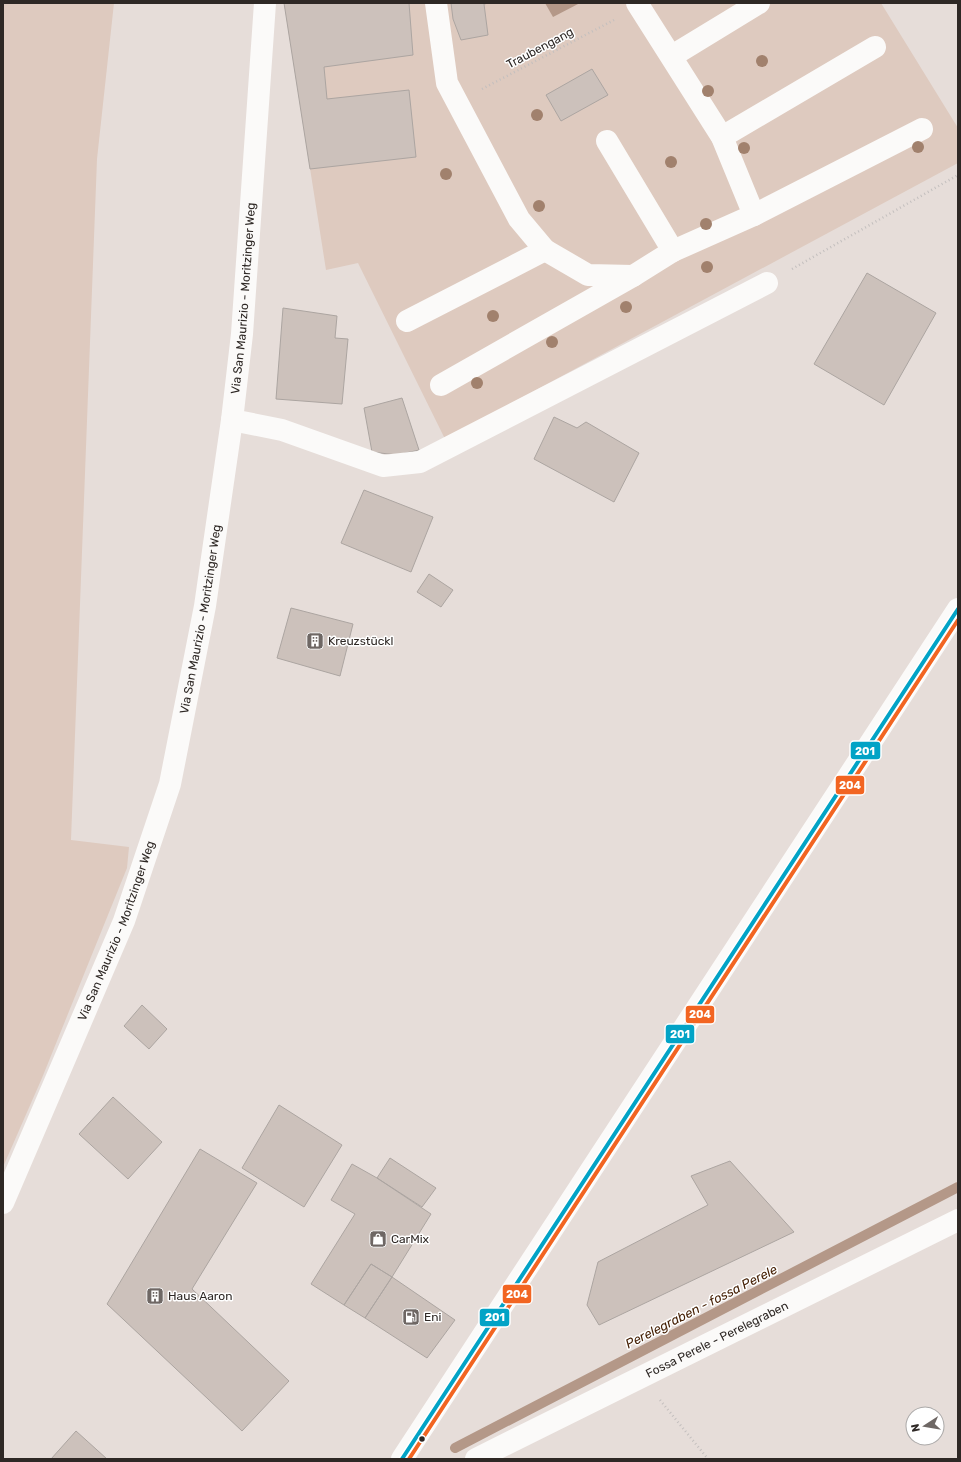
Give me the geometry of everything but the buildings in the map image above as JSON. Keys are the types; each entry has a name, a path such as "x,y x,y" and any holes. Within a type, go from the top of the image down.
{"street":[{"name":"Via San Maurizio - Moritzinger Weg","path":"3,1203 124,921 170,784 205,606 232,420 242,334 265,3"},
{"path":"436,3 447,83 519,219 545,250 588,275 633,276"},
{"path":"672,56 758,3"},
{"path":"638,5 672,56 722,137 754,215"},
{"path":"722,137 875,47"},
{"path":"441,385 633,276 673,251 754,215 922,129"},
{"path":"607,140 673,251"},
{"path":"407,321 545,250"},
{"path":"232,420 282,430 383,466 420,462 767,283"},
{"path":"402,1459 958,609"},
{"name":"Fossa Perele - Perelegraben","path":"476,1459 958,1220"}],"path":[{"name":"Traubengang","path":"447,83 477,92 638,5"},
{"path":"767,283 958,175"},
{"path":"641,1377 708,1459"}],"shaded area":[{"path":"3,3 114,3 97,159 71,840 129,847 127,868 42,1078 3,1167"},
{"path":"284,3 881,3 958,128 958,163 445,439 358,263 326,270"},
{"path":"545,3 580,3 553,17"}],"waterway":[{"name":"Perelegraben - fossa Perele","path":"455,1448 958,1187"}],"transit line":[{"name":"201","path":"402,1459 958,609"},
{"name":"204","path":"409,1459 958,620"}],"place":[{"name":"Kreuzstückl","path":"315,641"},
{"name":"CarMix","path":"378,1239"},
{"name":"Haus Aaron","path":"155,1296"},
{"name":"Eni","path":"411,1317"}]}
